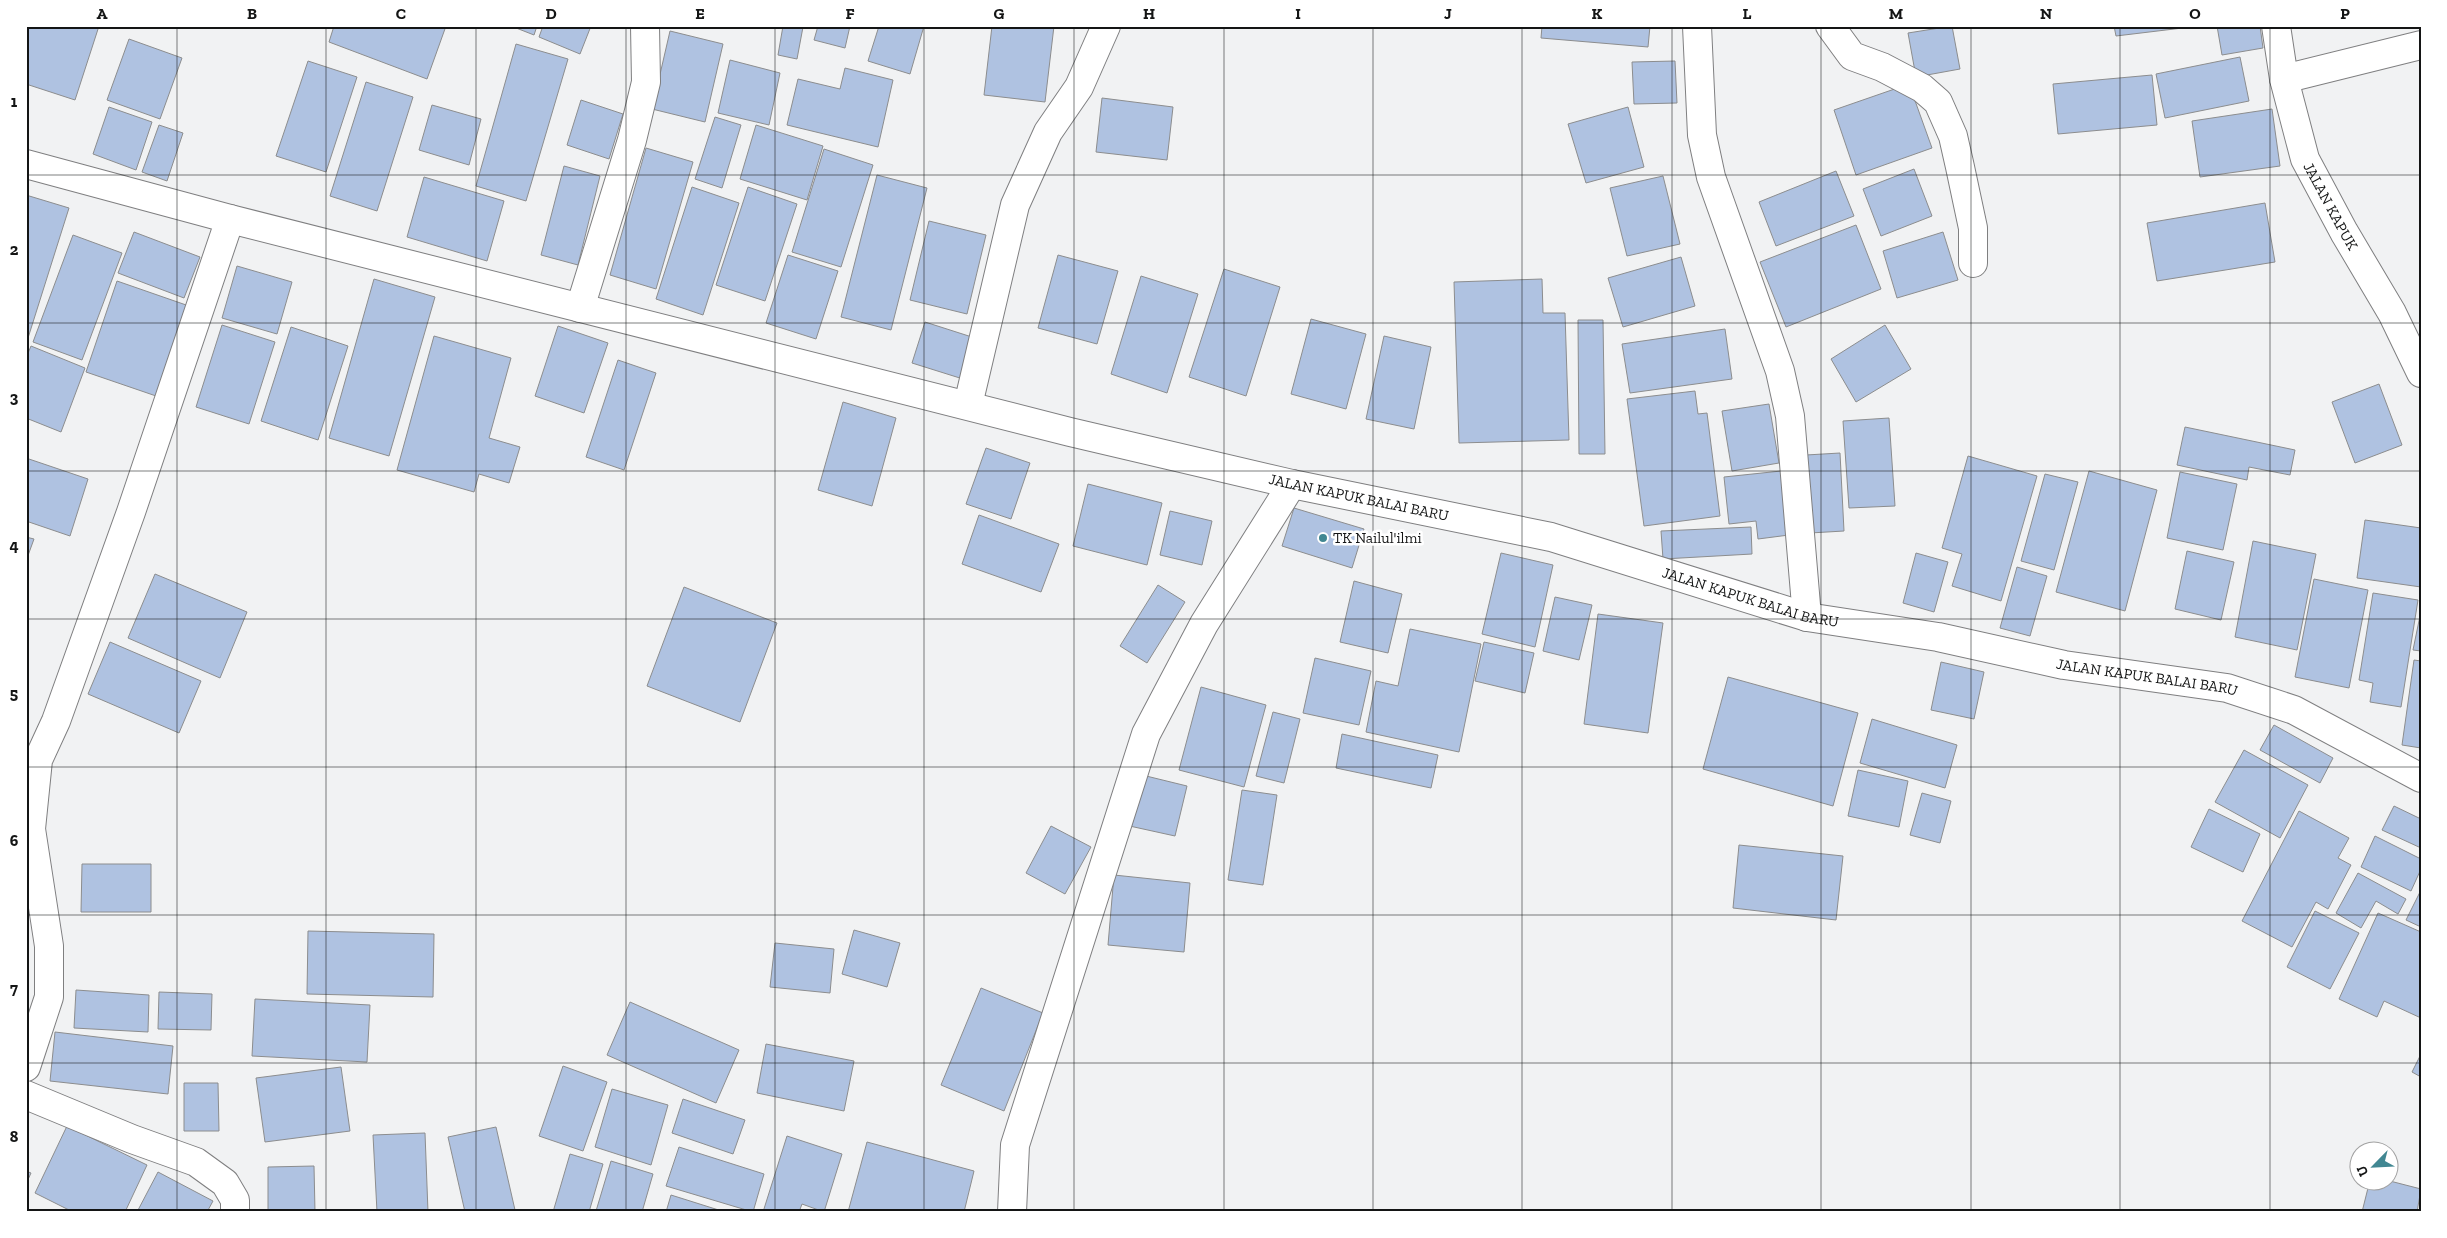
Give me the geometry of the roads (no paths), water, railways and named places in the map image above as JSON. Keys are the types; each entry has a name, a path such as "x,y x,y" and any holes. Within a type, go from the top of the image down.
{"street":[{"path":"580,308 632,140 646,82 644,26"},
{"path":"968,405 1015,205 1048,132 1079,87 1106,26"},
{"path":"1697,26 1702,135 1711,178 1780,371 1790,416 1807,617"},
{"path":"1830,26 1852,56 1882,66 1922,88 1938,102 1953,136 1960,167 1973,228 1973,263"},
{"name":"JALAN KAPUK","path":"2276,26 2284,79 2305,160 2344,232 2392,313 2421,373"},
{"path":"2284,79 2421,45"},
{"name":"JALAN KAPUK BALAI BARU","path":"26,164 230,219 1070,432 1292,484 1551,537 1807,617 1938,637 2064,665 2227,688 2294,710 2421,778"},
{"path":"26,1067 49,997 49,946 28,828 38,760 56,721 131,512 230,219"},
{"path":"1012,1212 1015,1145 1146,734 1204,624 1292,484"},
{"path":"26,1096 132,1139 196,1162 224,1183 235,1200 235,1212"}],"place":[{"name":"TK Nailul'ilmi","path":"1323,538"}]}
